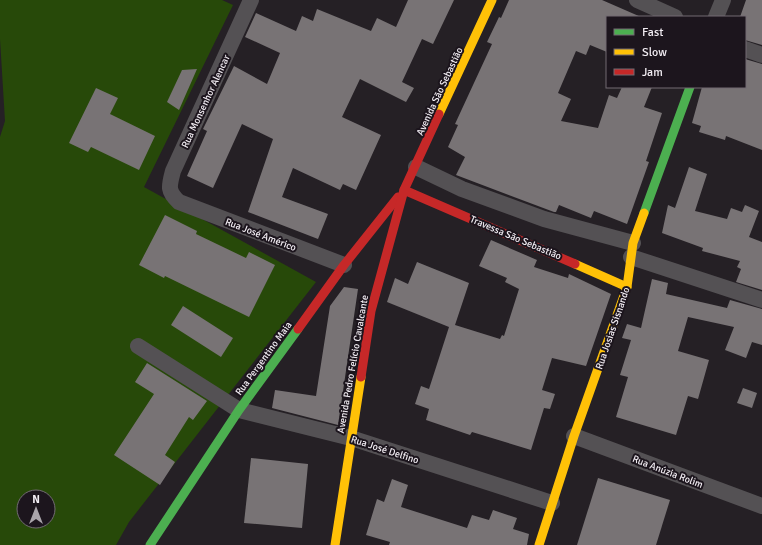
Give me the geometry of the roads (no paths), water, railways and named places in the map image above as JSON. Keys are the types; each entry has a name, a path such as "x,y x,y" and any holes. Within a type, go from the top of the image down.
{"street":[{"name":"Rua Monsenhor Alencar","path":"179,202 170,194 169,184 173,171 251,0"},
{"name":"Avenida São Sebastião","path":"404,190 416,167 492,0"},
{"path":"637,0 673,16"},
{"path":"716,16 723,0"},
{"path":"746,49 762,56"},
{"name":"Rua Josias Sisnando","path":"539,545 574,436 627,287 632,250 690,88"},
{"path":"416,167 462,189 632,250 762,300"},
{"name":"Rua Pergentino Maia","path":"150,545 239,410 344,265 404,190"},
{"name":"Travessa São Sebastião","path":"404,190 530,243 627,287"},
{"name":"Avenida Pedro Felício Cavalcante","path":"335,545 371,311 404,190"},
{"name":"Rua José Américo","path":"179,202 344,265"},
{"name":"Rua José Delfino","path":"138,346 239,410 351,438 552,503"},
{"name":"Rua Anúzia Rolim","path":"574,436 762,506"}]}
